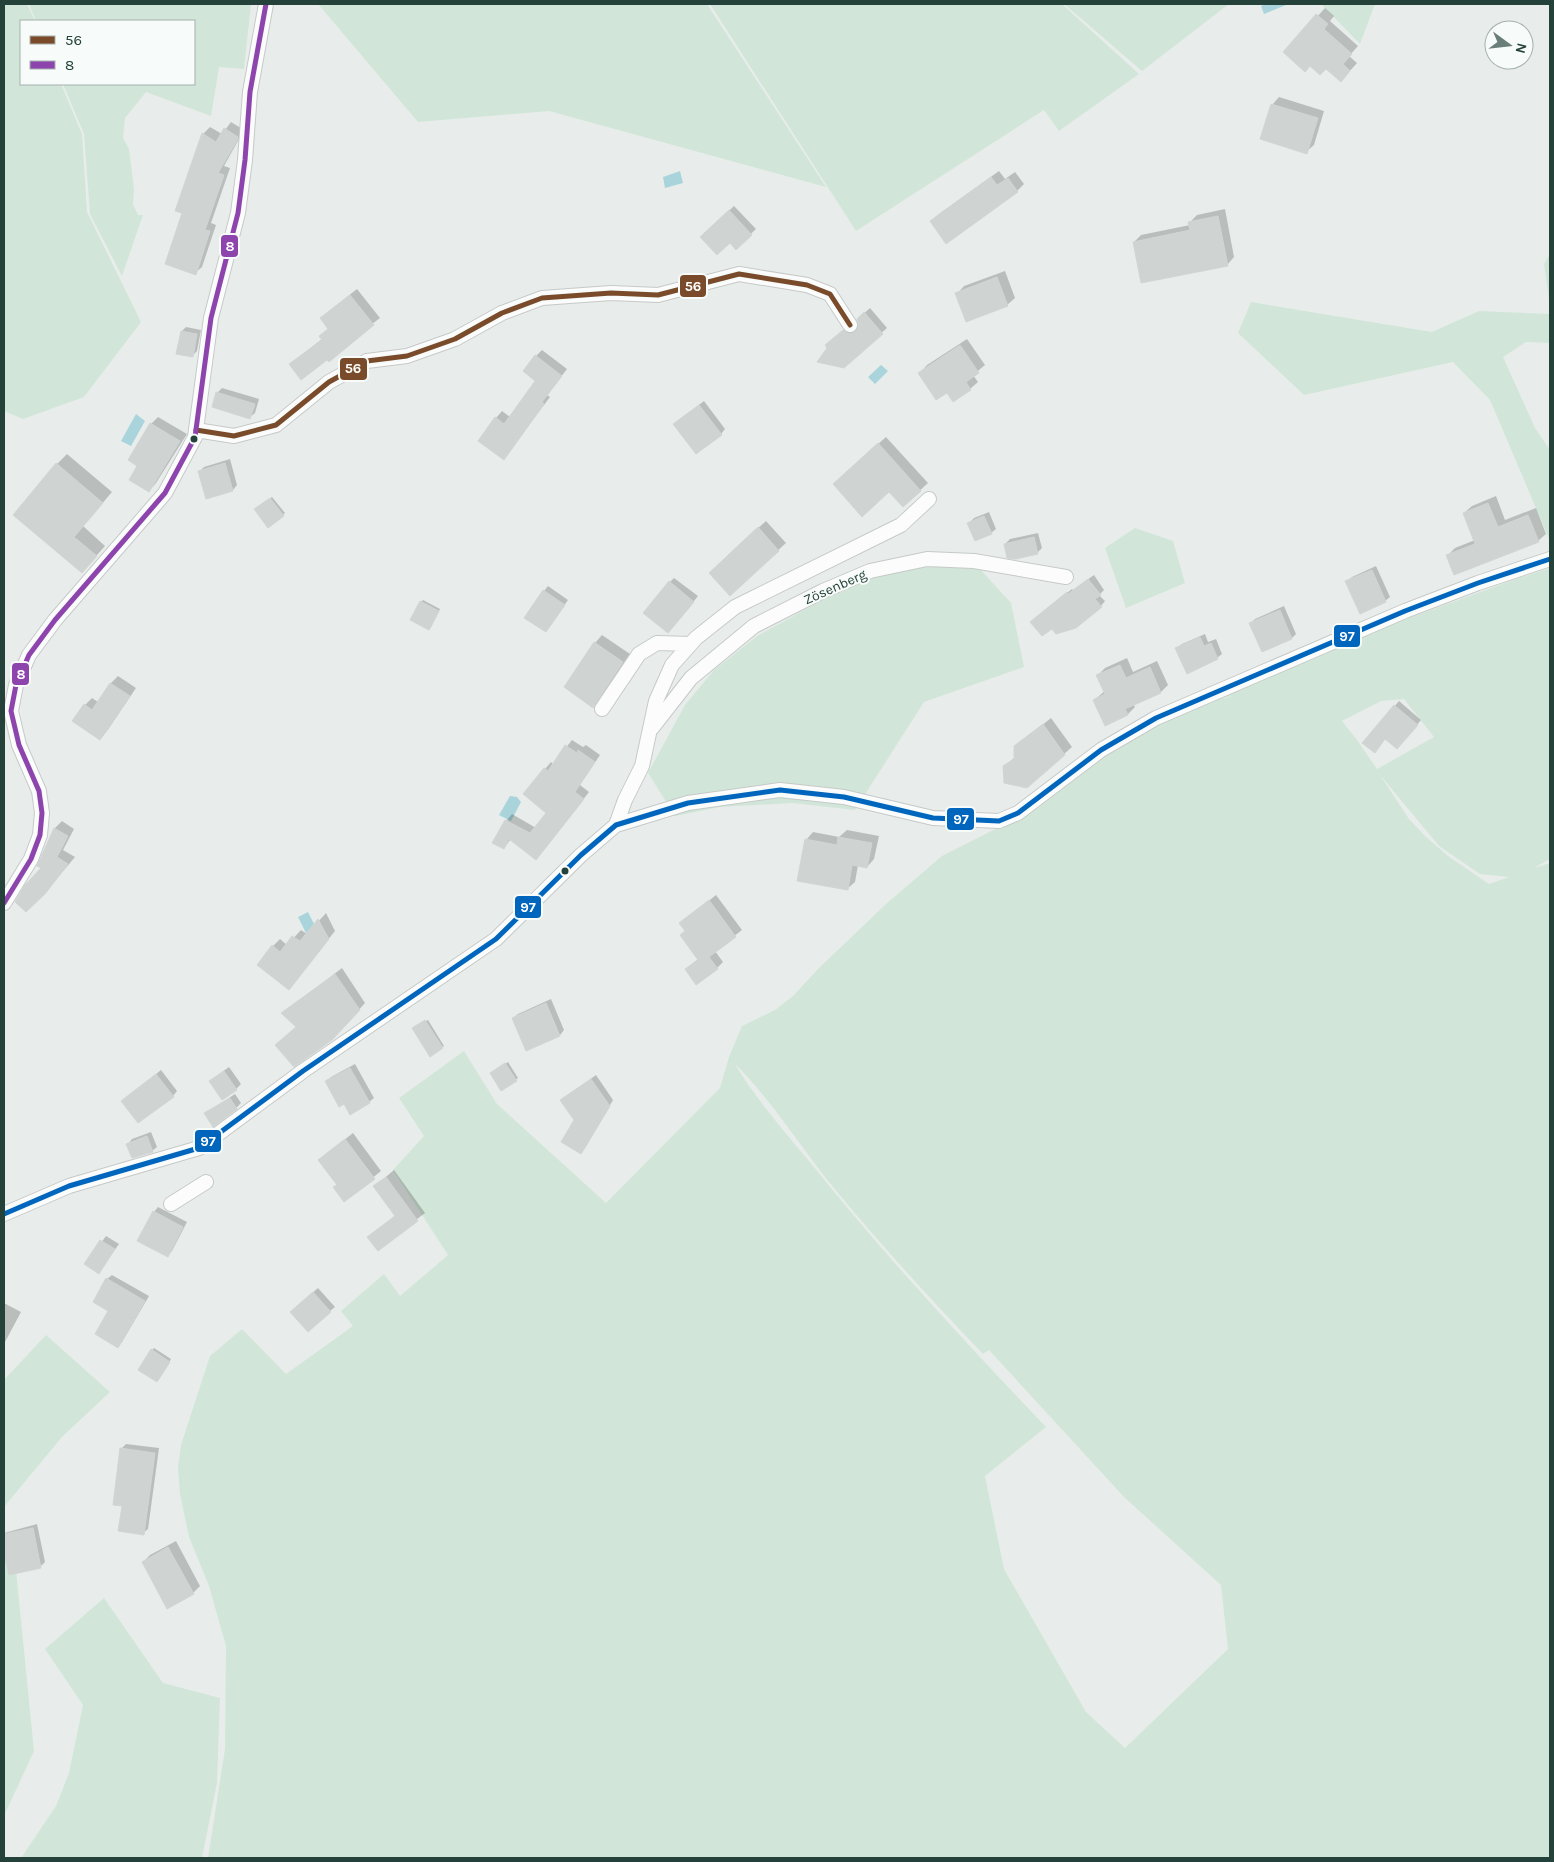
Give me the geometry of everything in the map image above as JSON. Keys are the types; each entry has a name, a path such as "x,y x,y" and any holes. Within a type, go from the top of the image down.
{"street":[{"path":"4,903 31,859 40,835 42,813 39,791 19,745 12,711 16,685 29,655 55,620 165,493 195,438 211,318 238,213 245,160 250,92 266,4"},
{"path":"196,430 234,436 276,425 329,382 367,361 407,356 455,339 502,313 542,298 612,293 658,295 739,274 807,285 830,294 850,325"},
{"name":"Zösenberg","path":"616,825 625,800 642,766 656,700 672,665 690,644 735,607 901,525 929,499"},
{"name":"Zösenberg","path":"650,730 691,678 754,626 823,591 870,571 927,559 974,561 1066,578"},
{"name":"Zösenberg","path":"4,1214 69,1186 199,1148 303,1071 496,939 576,860 616,825 688,803 780,790 844,797 933,818 1000,821 1018,813 1101,750 1156,718 1405,610 1550,559"},
{"path":"602,709 639,654 657,643 690,644"},
{"path":"171,1204 206,1182"}],"green space":[{"path":"4,4 27,4 35,20 20,20 20,85 61,85 82,134 87,212 141,322 84,397 23,419 4,411"},
{"path":"29,4 251,4 244,69 219,67 211,116 146,92 125,118 123,138 129,149 134,189 133,204 138,215 143,215 122,276 90,214 84,134 63,85 195,85 195,20 36,20"},
{"path":"318,4 707,4 826,187 549,111 418,122"},
{"path":"710,4 1062,4 1139,74 1059,131 1044,110 856,231"},
{"path":"1064,4 1229,4 1142,71"},
{"path":"1321,4 1375,4 1360,44"},
{"path":"1550,254 1550,307 1544,264"},
{"path":"1251,302 1432,332 1479,311 1550,314 1550,343 1526,342 1503,357 1535,428 1550,450 1550,541 1490,400 1453,362 1304,395 1238,333"},
{"path":"1135,528 1173,541 1185,583 1126,608 1105,548"},
{"path":"960,566 979,568 1011,603 1024,667 924,702 855,810 792,803 720,807 675,816 648,773 685,705 714,670 757,636 852,584 907,568"},
{"path":"1550,568 1550,859 1534,868 1550,863 1550,1858 208,1858 225,1749 226,1646 209,1586 189,1537 180,1494 178,1468 181,1445 210,1356 242,1329 286,1374 353,1326 341,1311 384,1274 400,1296 448,1255 393,1170 424,1136 399,1098 464,1051 497,1104 606,1203 720,1088 729,1057 742,1026 775,1010 793,996 819,968 886,904 942,856 1039,807 1107,755 1191,703 1235,696 1224,697 1371,632","holes":["1404,699 1434,737 1377,769 1342,721 1381,701","1380,775 1439,846 1480,874 1509,877 1489,884 1448,856 1409,819","735,1064 761,1092 821,1172 887,1251 944,1313 983,1354 989,1350 1124,1497 1221,1585 1228,1649 1125,1748 1086,1712 1004,1569 985,1476 1046,1427 898,1267 753,1091"]},
{"path":"46,1335 110,1392 62,1437 4,1507 4,1380"},
{"path":"4,1532 13,1540 34,1751 4,1816"},
{"path":"104,1598 163,1683 220,1698 217,1783 202,1858 21,1858 56,1806 69,1773 83,1705 45,1649"}],"water":[{"path":"1266,4 1286,5 1264,14 1261,6"},
{"path":"680,171 683,183 665,188 663,177"},
{"path":"881,365 888,371 875,384 868,377"},
{"path":"136,414 145,421 131,446 121,441"},
{"path":"510,796 517,797 521,802 511,821 499,815"},
{"path":"308,912 316,928 306,933 298,917"}],"building":[{"path":"1316,14 1328,24 1324,29 1352,54 1343,64 1350,71 1341,82 1326,69 1320,75 1310,66 1305,72 1283,52"},
{"path":"1271,104 1318,118 1307,154 1260,139"},
{"path":"224,128 238,137 238,139 218,173 224,175 205,230 210,231 196,275 165,264 182,213 175,211 202,133 216,142"},
{"path":"991,177 997,185 1008,178 1018,192 946,244 930,221"},
{"path":"729,210 752,235 736,250 730,243 717,255 700,237"},
{"path":"1218,216 1228,266 1141,283 1133,242 1190,230 1188,222"},
{"path":"997,277 1008,306 966,322 955,293"},
{"path":"350,295 374,325 329,362 327,360 301,380 289,364 322,340 319,336 328,329 320,318"},
{"path":"864,312 883,334 844,368 817,362 827,348 825,345 843,330 850,334 855,332 859,325 857,319"},
{"path":"181,331 197,334 193,357 176,354"},
{"path":"960,345 979,373 966,382 971,390 953,402 947,393 936,400 918,373"},
{"path":"535,355 562,376 542,402 544,404 504,460 478,441 495,417 504,424 535,381 523,371"},
{"path":"216,392 255,404 250,419 212,407"},
{"path":"699,405 722,435 696,454 673,424"},
{"path":"150,423 180,441 149,492 129,480 137,466 128,460"},
{"path":"878,443 921,491 903,507 889,492 862,517 833,484"},
{"path":"56,463 103,503 74,537 97,556 82,573 13,515"},
{"path":"225,463 233,491 206,499 198,471"},
{"path":"270,498 284,516 268,528 254,509"},
{"path":"1488,503 1498,527 1528,515 1539,542 1454,575 1446,555 1475,544 1463,513"},
{"path":"984,516 992,534 975,541 967,523"},
{"path":"758,527 779,551 730,596 709,573"},
{"path":"1034,537 1038,554 1016,559 1007,558 1004,544"},
{"path":"1372,570 1386,602 1360,614 1345,581"},
{"path":"1088,579 1101,595 1095,599 1102,607 1076,628 1056,634 1052,629 1042,636 1030,622 1067,592 1068,594"},
{"path":"669,581 694,602 668,633 643,613"},
{"path":"543,590 565,605 546,632 524,618"},
{"path":"420,601 439,611 429,630 410,620"},
{"path":"1280,610 1292,639 1262,652 1249,623"},
{"path":"1200,637 1204,646 1211,643 1218,659 1187,674 1175,648"},
{"path":"594,642 623,662 593,708 564,687"},
{"path":"1120,665 1126,678 1150,667 1161,693 1125,709 1128,715 1105,726 1093,700 1105,694 1096,675"},
{"path":"110,683 130,696 100,740 72,721 84,704 92,710"},
{"path":"1394,705 1418,725 1397,749 1385,739 1375,753 1362,743"},
{"path":"1043,724 1065,755 1027,788 1004,783 1003,766 1014,759 1014,746"},
{"path":"565,745 577,753 578,750 595,762 575,792 584,799 536,860 509,839 504,849 492,843 505,820 530,833 546,813 523,794 544,768 548,771"},
{"path":"54,828 68,836 57,857 68,864 45,894 26,912 15,902 25,885 41,868 37,866"},
{"path":"838,837 872,843 867,868 852,865 848,890 797,881 805,839 837,845"},
{"path":"709,900 736,937 709,957 718,969 696,985 685,969 698,960 680,935 685,931 679,923"},
{"path":"318,919 329,939 289,990 257,965 272,945 280,952 292,936 300,941"},
{"path":"335,974 360,1010 332,1040 294,1067 275,1045 296,1027 281,1013"},
{"path":"546,1003 560,1036 526,1051 512,1018"},
{"path":"425,1020 443,1048 430,1057 412,1028"},
{"path":"505,1063 517,1081 501,1091 490,1073"},
{"path":"350,1068 370,1103 350,1115 344,1104 339,1107 325,1081"},
{"path":"224,1071 237,1090 222,1100 209,1081"},
{"path":"156,1074 174,1097 138,1123 121,1101"},
{"path":"591,1079 610,1106 581,1154 561,1142 574,1120 560,1100"},
{"path":"230,1098 237,1109 213,1127 204,1113"},
{"path":"147,1136 153,1152 132,1158 126,1144"},
{"path":"345,1139 375,1179 344,1202 333,1187 337,1185 318,1160"},
{"path":"386,1177 418,1221 378,1251 367,1237 395,1216 373,1186"},
{"path":"153,1211 183,1227 168,1257 137,1241"},
{"path":"100,1240 115,1249 99,1274 84,1264"},
{"path":"106,1278 145,1301 118,1348 95,1334 108,1311 93,1302"},
{"path":"313,1292 331,1312 308,1332 290,1312"},
{"path":"151,1349 170,1362 157,1382 138,1370"},
{"path":"120,1448 155,1453 144,1535 118,1531 122,1506 113,1505"},
{"path":"33,1528 41,1568 9,1575 4,1552 4,1534"},
{"path":"168,1547 194,1594 167,1609 142,1562"}],"transit line":[{"name":"8","path":"4,903 31,859 40,835 42,813 39,791 19,745 11,711 16,685 29,655 55,620 165,493 195,437 211,318 238,213 245,160 250,92 266,4"},
{"name":"56","path":"196,430 234,436 276,425 329,382 367,361 407,356 455,339 502,313 542,298 611,293 658,295 739,274 807,285 830,294 850,325"},
{"name":"97","path":"4,1214 69,1186 199,1148 303,1071 496,939 581,855 616,825 688,803 780,790 844,797 933,818 999,821 1018,813 1101,750 1156,718 1405,611 1478,583 1550,559"}]}
